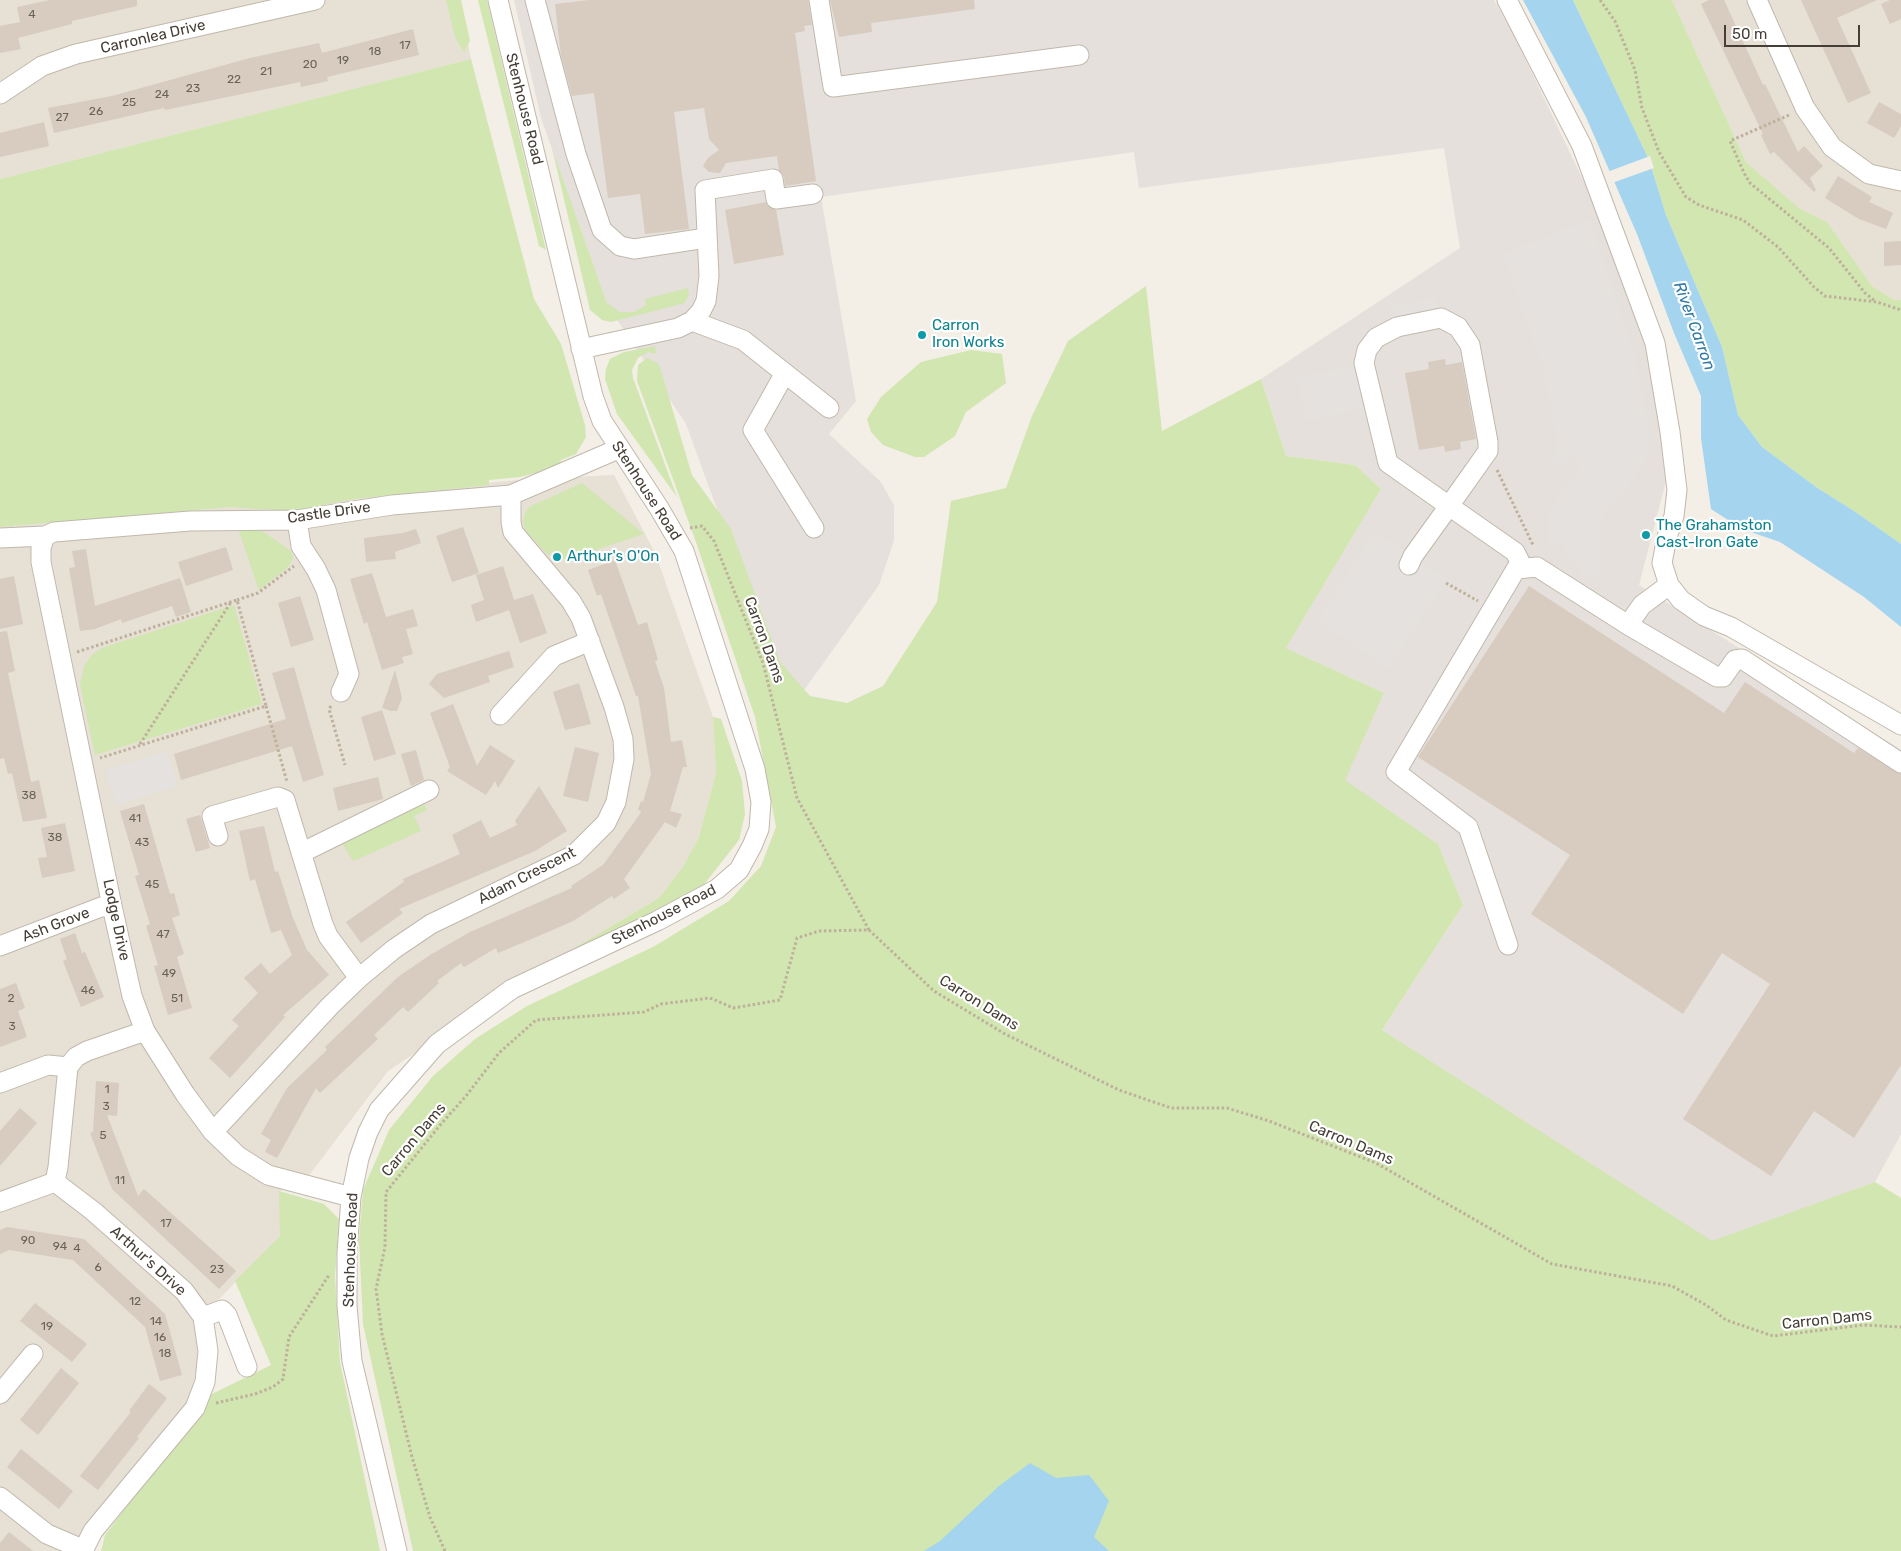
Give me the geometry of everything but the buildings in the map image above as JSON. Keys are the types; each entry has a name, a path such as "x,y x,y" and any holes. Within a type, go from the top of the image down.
{"street":[{"name":"Carronlea Drive","path":"0,94 42,66 76,54 315,0"},
{"name":"Stenhouse Road","path":"397,1551 352,1361 347,1306 347,1253 351,1197 359,1158 368,1132 379,1110 437,1044 512,989 657,921 718,889 739,870 759,829 761,802 755,769 684,551 659,508 618,449 602,421 582,349 498,0"},
{"path":"536,0 576,154 602,230 620,246 634,249 706,238"},
{"path":"819,0 833,87 1079,55"},
{"path":"1507,0 1582,146 1655,342 1670,432 1677,490 1674,516 1667,537 1662,563 1669,585 1681,600 1704,616 1731,627 1901,725"},
{"path":"1757,0 1806,108 1832,147 1869,174 1901,181"},
{"path":"582,349 678,328 692,321 701,311 708,291 709,276 705,190 773,179 776,199 813,194"},
{"path":"1409,565 1449,506 1488,451 1488,442 1470,345 1458,327 1441,318 1397,327 1376,338 1368,350 1364,363 1388,464 1449,506 1515,552 1530,567 1717,677 1723,677 1735,660 1742,659 1901,763"},
{"path":"692,321 743,340 829,408"},
{"path":"785,372 753,430 814,528"},
{"name":"Castle Drive","path":"0,538 45,536 54,532 190,521 297,520 392,505 511,495 618,449"},
{"name":"Adam Crescent","path":"213,1132 359,978 394,949 431,924 574,855 606,823 616,802 621,784 624,759 623,739 590,641 571,600 514,532 511,522 511,495"},
{"path":"297,520 298,535 307,556 326,590 349,674 341,692"},
{"name":"Lodge Drive","path":"45,536 41,548 41,562 112,906 132,996 145,1031 185,1094 213,1132 238,1156 268,1175 351,1197"},
{"path":"1508,945 1468,828 1396,772 1516,569 1530,567"},
{"path":"1628,625 1642,605 1669,585"},
{"path":"500,714 554,656 590,641"},
{"path":"301,853 429,790"},
{"path":"218,836 212,816 278,797 285,800 326,930 359,978"},
{"name":"Ash Grove","path":"0,946 101,908 112,906"},
{"path":"0,1202 55,1182 68,1067 76,1057 87,1051 145,1031"},
{"path":"0,1082 48,1065 68,1067"},
{"name":"Arthur's Drive","path":"55,1182 93,1211 184,1291 203,1317 208,1351 204,1382 195,1408 93,1531 83,1550"},
{"path":"203,1317 222,1310 227,1314 247,1367"},
{"path":"0,1394 33,1354"},
{"path":"0,1498 47,1534 83,1550"}],"path":[{"path":"1600,0 1615,21 1635,70 1642,108 1659,152 1686,197 1699,205 1743,220 1778,247 1814,287 1825,296 1877,302 1901,310"},
{"path":"1806,108 1730,141 1750,183 1829,248 1865,293 1877,302"},
{"path":"1488,451 1533,541 1530,567"},
{"name":"Carron Dams","path":"686,529 702,526 714,541 764,663 797,798 869,930 934,990 1005,1034 1119,1090 1172,1108 1227,1108 1376,1163 1552,1264 1672,1286 1706,1305 1726,1320 1773,1336 1863,1325 1901,1327"},
{"path":"61,656 90,649 258,593 307,556"},
{"path":"1446,583 1492,609"},
{"path":"237,600 289,788 285,800"},
{"path":"140,745 231,602"},
{"path":"341,692 329,709 345,765"},
{"path":"82,763 266,706"},
{"name":"Carron Dams","path":"445,1551 430,1517 412,1457 382,1334 376,1289 385,1247 386,1192 466,1096 499,1053 536,1020 644,1012 661,1004 710,998 733,1008 780,1000 797,938 819,930 869,930"},
{"path":"289,1337 325,1280 347,1253"}],"shaded area":[{"path":"0,0 459,0 471,59 0,179"},
{"path":"514,0 1494,0 1511,29 1592,199 1645,346 1655,395 1666,481 1639,585 1901,750 1901,1134 1875,1182 1712,1242 1382,1030 1463,905 1438,844 1344,780 1384,693 1286,648 1381,489 1355,465 1286,456 1261,379 1460,248 1444,148 1139,188 1134,152 821,197 856,401 829,434 880,481 894,505 894,541 879,585 790,710 686,424 608,306 541,118"},
{"path":"1672,0 1901,0 1901,300 1894,300 1872,286 1827,222 1799,208 1746,162"},
{"path":"1589,219 1634,353 1650,434 1650,444 1643,467 1599,524 1600,577 1583,578 1561,545 1547,545 1550,509 1581,464 1573,457 1563,469 1551,458 1558,447 1543,368 1502,254"},
{"path":"1436,297 1441,318 1397,327 1392,306"},
{"path":"1355,366 1365,408 1306,421 1297,377"},
{"path":"614,475 655,553 713,717 716,772 699,837 683,867 659,898 549,963 388,1071 310,1174 280,1191 280,1236 196,1323 198,1363 188,1407 77,1551 0,1551 0,527 519,480"},
{"path":"1374,531 1448,579 1388,669 1317,621"},
{"path":"167,751 178,786 116,805 105,770"}],"green space":[{"path":"446,0 461,0 470,41 464,52 455,37"},
{"path":"478,0 487,0 546,250 539,246"},
{"path":"1573,0 1672,0 1746,162 1799,208 1827,222 1872,286 1894,300 1901,300 1901,544 1816,487 1762,447 1738,415 1722,347 1666,215 1649,160"},
{"path":"471,59 534,299 561,344 585,425 586,437 576,454 561,460 560,467 520,477 489,480 489,485 354,499 292,511 230,507 0,527 0,179"},
{"path":"552,148 607,303 620,312 634,312 646,305 645,299 688,288 689,295 685,303 611,322 602,320 590,310"},
{"path":"1146,286 1162,431 1261,379 1286,456 1355,465 1381,489 1286,648 1384,693 1345,780 1438,844 1463,905 1382,1030 1712,1241 1875,1182 1901,1198 1901,1551 413,1551 363,1324 359,1239 363,1190 389,1130 433,1076 475,1039 527,1006 653,947 729,901 761,866 776,827 755,717 696,542 637,381 638,365 647,358 659,364 692,475 731,529 780,662 810,696 847,703 883,686 937,602 951,501 1006,488 1032,416 1068,341"},
{"path":"655,346 656,354 648,352 638,358 632,370 633,378 677,497 617,414 605,379 610,359 624,352"},
{"path":"971,350 1002,354 1006,383 966,412 955,436 924,457 915,457 883,445 871,432 867,419 881,397 921,362"},
{"path":"582,483 644,534 565,560 555,550 548,555 525,530 523,521 525,513 529,507"},
{"path":"238,528 259,529 291,551 293,558 288,567 259,590"},
{"path":"234,605 262,704 95,755 80,685 84,666 92,655 102,648"},
{"path":"713,717 721,719 742,781 745,814 739,840 702,887 549,963 659,898 683,867 699,837 716,772"},
{"path":"422,800 427,810 414,816 421,831 353,861 340,840"},
{"path":"279,1191 324,1204 339,1219 335,1276 340,1362 380,1551 101,1551 105,1535 212,1394 271,1365 235,1281 280,1236"}],"water":[{"name":"River Carron","path":"1523,0 1573,0 1649,160 1666,215 1722,347 1738,415 1762,447 1816,487 1901,544 1901,627 1864,597 1780,542 1742,529 1711,509 1701,438 1701,396 1674,333 1637,234 1586,117"},
{"path":"1030,1463 1056,1478 1089,1475 1109,1501 1094,1537 1109,1551 924,1551 940,1541 999,1486"}],"pier":[{"path":"1650,156 1654,168 1612,183 1607,172"}],"place":[{"name":"Carron Iron Works","path":"922,335"},
{"name":"The Grahamston Cast-Iron Gate","path":"1646,535"},
{"name":"Arthur's O'On","path":"557,557"}]}
